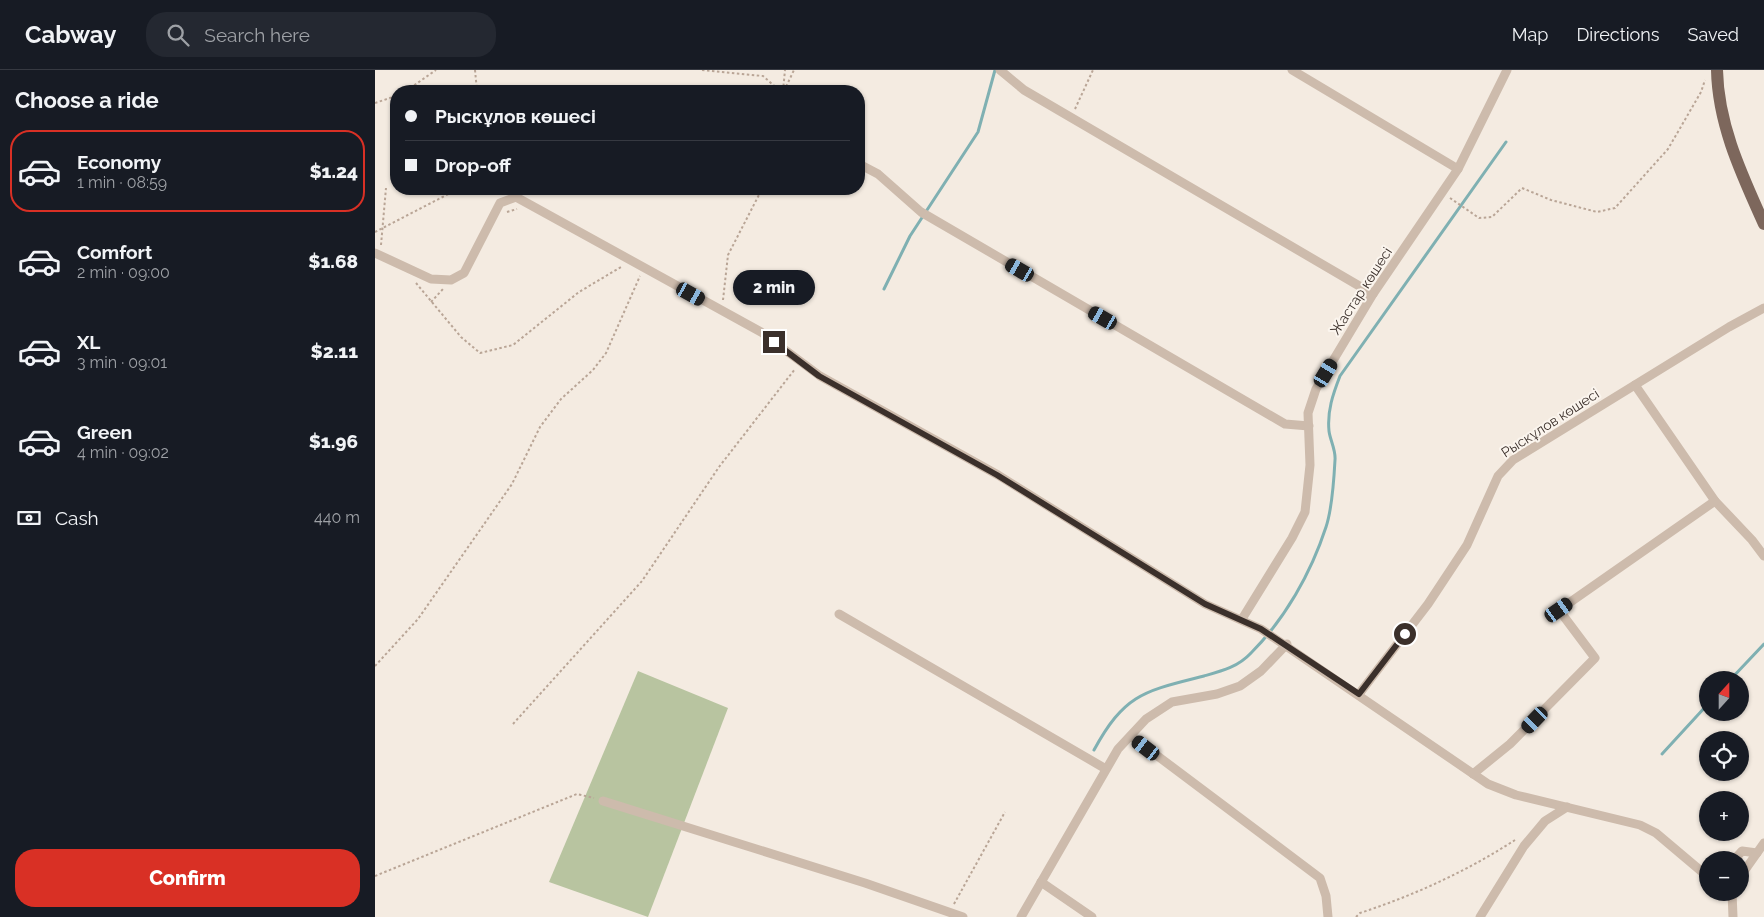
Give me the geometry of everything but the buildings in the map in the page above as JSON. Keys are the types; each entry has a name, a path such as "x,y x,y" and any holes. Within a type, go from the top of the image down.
{"main road":[{"path":"1717,70 1725,127 1740,171 1764,224"}],"street":[{"path":"1000,70 1025,90 1073,119 1373,294"},
{"path":"1292,70 1458,169"},
{"name":"Жастар көшесі","path":"1242,619 1292,538 1305,512 1310,465 1309,413 1316,389 1373,294 1458,169 1507,70"},
{"path":"865,167 878,174 921,212 1276,419 1285,424 1309,426"},
{"path":"377,254 431,279 451,280 464,273 500,204 516,197 761,332 819,376 997,475 1205,604 1242,619 1287,644 1488,784 1516,795 1640,825 1657,833 1699,870"},
{"name":"Рыскұлов көшесі","path":"1359,694 1428,604 1467,545 1498,476 1513,460 1764,308"},
{"path":"1635,385 1715,501 1752,540 1764,556"},
{"path":"1473,774 1510,744 1595,658 1559,610 1715,501"},
{"path":"839,614 1106,769"},
{"path":"1021,917 1117,749 1146,719 1172,702 1217,694 1240,686 1261,671 1287,644"},
{"path":"1131,736 1320,878 1326,896 1328,917"},
{"path":"603,801 963,917"},
{"path":"1480,917 1524,846 1545,821 1567,807"},
{"path":"1749,864 1764,843"},
{"path":"1749,852 1757,853"},
{"path":"1041,882 1092,917"},
{"path":"1732,901 1733,917"}],"path":[{"path":"415,85 436,70"},
{"path":"475,70 476,85"},
{"path":"701,70 763,76 774,85"},
{"path":"738,70 742,74"},
{"path":"783,85 785,70"},
{"path":"785,85 794,70"},
{"path":"1073,119 1076,103 1093,70"},
{"path":"1442,192 1479,218 1492,217 1522,188 1551,200 1597,212 1615,208 1668,149 1701,92 1706,78"},
{"path":"375,103 390,98"},
{"path":"377,254 383,228 385,188"},
{"path":"375,232 446,195"},
{"path":"723,311 724,281 728,255 759,195"},
{"path":"493,218 530,204"},
{"path":"412,279 461,337 480,353 513,344 579,292 632,261"},
{"path":"375,666 418,620 513,484 540,427 561,399 593,370 605,353 643,267"},
{"path":"431,302 451,280"},
{"path":"513,724 642,581 719,467 801,362"},
{"path":"375,876 577,794 603,801"},
{"path":"950,912 1005,812"},
{"path":"1356,917 1360,913 1418,893 1494,854 1516,840"}],"green space":[{"path":"638,671 728,708 648,917 549,882"}],"waterway":[{"path":"884,289 910,236 978,132 995,70"},
{"path":"1094,750 1105,731 1127,705 1151,691 1217,672 1241,662 1263,640 1286,610 1313,561 1328,520 1335,456 1329,431 1329,416 1340,376 1506,142"},
{"path":"1738,671 1764,644"},
{"path":"1662,754 1699,714"}],"route":[{"path":"774,342 819,376 997,475 1205,604 1242,619 1287,644 1359,694 1405,634"}]}
